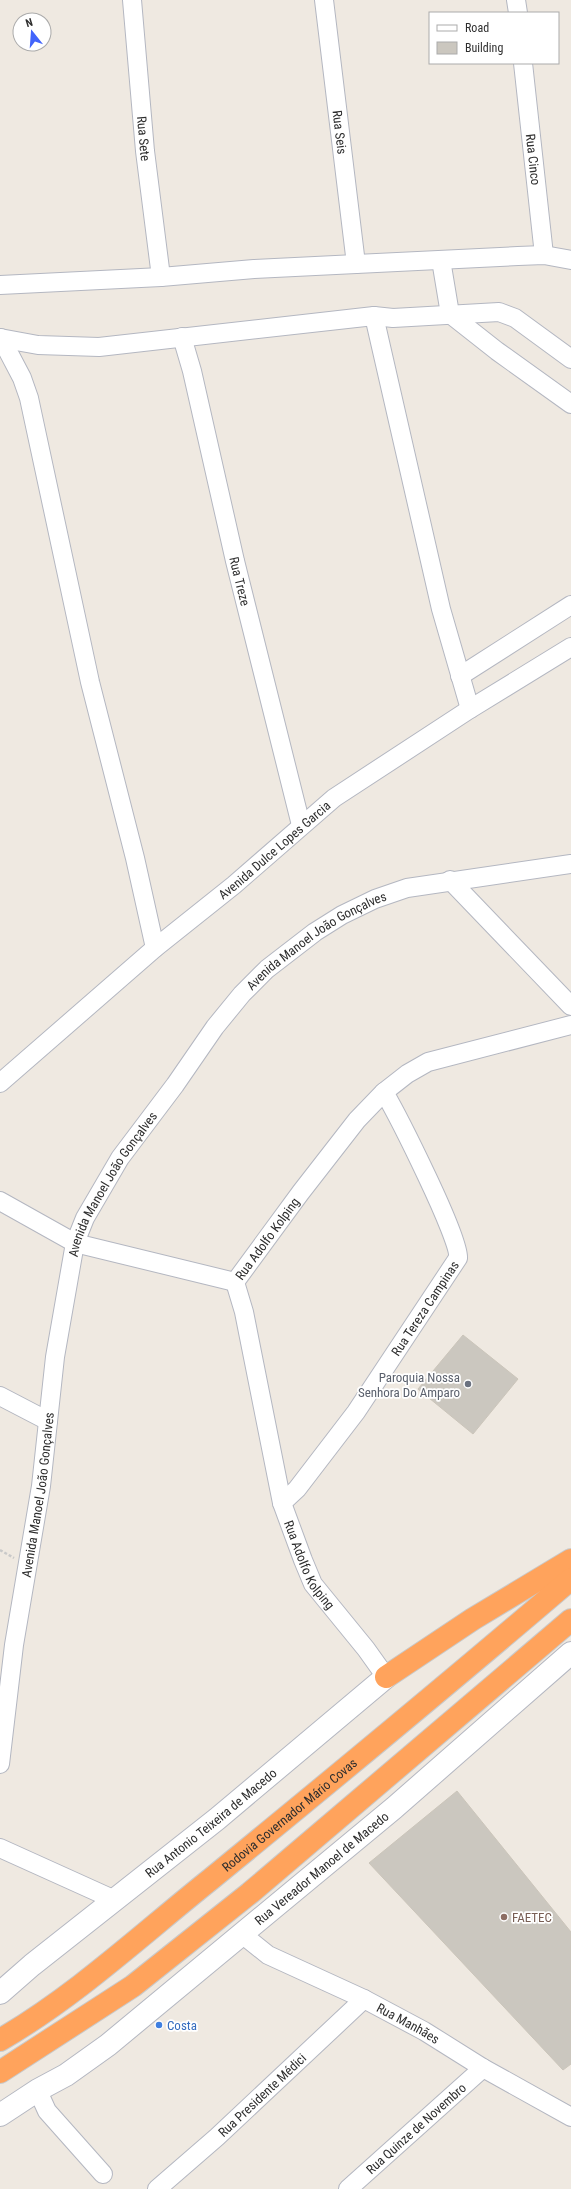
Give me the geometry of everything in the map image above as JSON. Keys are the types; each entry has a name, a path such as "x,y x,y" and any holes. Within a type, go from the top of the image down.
{"highway":[{"path":"386,1677 473,1619 571,1560"},
{"name":"Rodovia Governador Mário Covas","path":"0,2040 55,2003 112,1959 369,1750 571,1579"},
{"path":"2,2071 139,1981 250,1893 571,1620"}],"street":[{"name":"Rua Sete","path":"132,0 145,151 161,277"},
{"name":"Rua Seis","path":"324,0 356,264"},
{"path":"516,0 518,12"},
{"name":"Rua Cinco","path":"524,64 544,255"},
{"path":"0,286 161,277 254,269 544,255 571,260"},
{"path":"441,260 450,314 497,351 571,404"},
{"path":"0,338 38,345 99,347 374,316 393,318 499,312 522,324 571,360"},
{"path":"374,316 441,609 470,709"},
{"name":"Rua Treze","path":"182,337 192,371 235,562 301,825"},
{"path":"0,338 22,378 29,398 90,682 135,858 155,948"},
{"path":"460,676 571,604"},
{"name":"Avenida Dulce Lopes Garcia","path":"0,1083 155,948 234,885 301,825 334,798 470,709 571,647"},
{"name":"Avenida Manoel João Gonçalves","path":"0,1764 14,1645 41,1486 61,1316 69,1282 75,1243 85,1218 120,1158 175,1085 215,1027 242,994 267,969 314,932 342,915 375,899 407,888 450,880 571,864"},
{"path":"450,880 571,1006"},
{"name":"Rua Adolfo Kolping","path":"386,1677 366,1649 313,1584 282,1503 244,1312 236,1282 301,1192 357,1120 384,1092 416,1067 428,1062 571,1025"},
{"name":"Rua Tereza Campinas","path":"282,1503 297,1488 356,1412 458,1258 458,1248 440,1206 384,1092"},
{"path":"0,1201 75,1243 236,1282"},
{"path":"0,1396 48,1421"},
{"name":"Rua Vereador Manoel de Macedo","path":"0,2115 38,2090 66,2075 108,2045 243,1935 394,1808 571,1654"},
{"name":"Rua Antonio Teixeira de Macedo","path":"32,1965 91,1920 217,1819 386,1677"},
{"path":"0,1848 85,1888 115,1900"},
{"path":"85,1888 90,1904 91,1920"},
{"name":"Rua Manhães","path":"243,1935 268,1955 364,1999 424,2030 483,2068 571,2117"},
{"path":"0,1977 32,1965"},
{"path":"0,1993 32,1965"},
{"name":"Rua Presidente Médici","path":"157,2189 217,2137 364,1999"},
{"name":"Rua Quinze de Novembro","path":"348,2189 483,2068"},
{"name":"Rua Vereador Manoel de Macedo","path":"0,2126 42,2100 66,2075"},
{"path":"42,2100 47,2111 103,2174"}],"building":[{"name":"Paroquia Nossa Senhora Do Amparo","path":"463,1335 518,1379 473,1434 418,1389"},
{"path":"457,1791 571,1932 571,2064 563,2070 369,1863"}],"place":[{"name":"Paroquia Nossa Senhora Do Amparo","path":"468,1384"},
{"name":"FAETEC","path":"504,1917"},
{"name":"Costa","path":"159,2025"}]}
